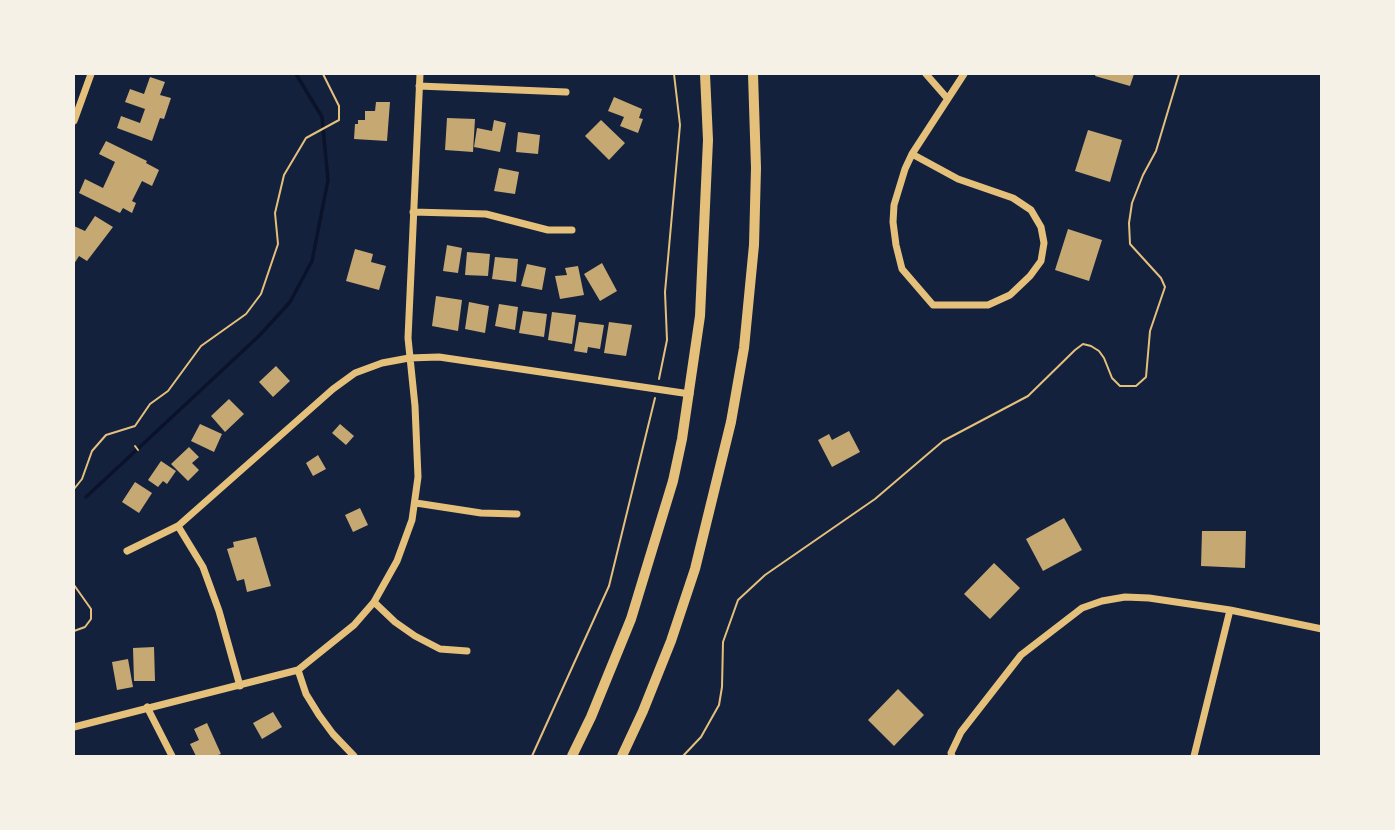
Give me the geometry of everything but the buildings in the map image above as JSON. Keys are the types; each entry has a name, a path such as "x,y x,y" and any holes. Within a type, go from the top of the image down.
{"main road":[{"path":"572,757 631,619 673,481 690,394 701,316 708,140 705,74"},
{"path":"622,757 653,688 695,569 731,422 744,348 754,245 757,168 753,74"}],"street":[{"path":"74,121 90,74"},
{"path":"74,727 298,670 335,643 354,625 374,602 397,561 416,503 417,448 409,358 420,74"},
{"path":"926,74 947,98"},
{"path":"912,155 958,179 1013,198 1031,210 1041,227 1044,243 1041,261 1010,295 988,305 933,305 902,269 896,245 894,205 912,155 964,74"},
{"path":"419,86 566,92"},
{"path":"413,212 486,215 548,230 572,230"},
{"path":"127,551 178,526 333,389 355,373 382,363 409,358 439,357 690,394"},
{"path":"416,503 481,513 517,514"},
{"path":"178,526 203,567 219,611 240,686"},
{"path":"952,757 951,753 961,732 1021,655 1082,608 1102,601 1137,597 1230,610 1321,629"},
{"path":"374,602 395,622 440,649 467,651"},
{"path":"1194,757 1230,610"},
{"path":"298,670 306,694 319,715 354,757"},
{"path":"147,707 172,757"}],"path":[{"path":"74,489 82,479 92,451 106,435 135,426 150,404 168,391 201,346 246,314 261,293 278,244 275,213 284,176 306,138 339,120 339,106 323,74"},
{"path":"532,757 609,586 657,390 667,340 665,292 680,125 674,74"},
{"path":"682,757 706,730 719,705 723,642 737,600 765,575 875,499 943,441 1028,396 1083,344 1099,351 1112,379 1120,386 1136,386 1146,377 1150,331 1165,287 1161,278 1130,244 1129,223 1132,203 1156,151 1179,74"},
{"path":"135,446 138,450"},
{"path":"74,585 91,609 92,619 85,627 74,631"}],"waterway":[{"path":"86,497 260,335 290,302 312,261 328,180 322,117 296,74"}]}
